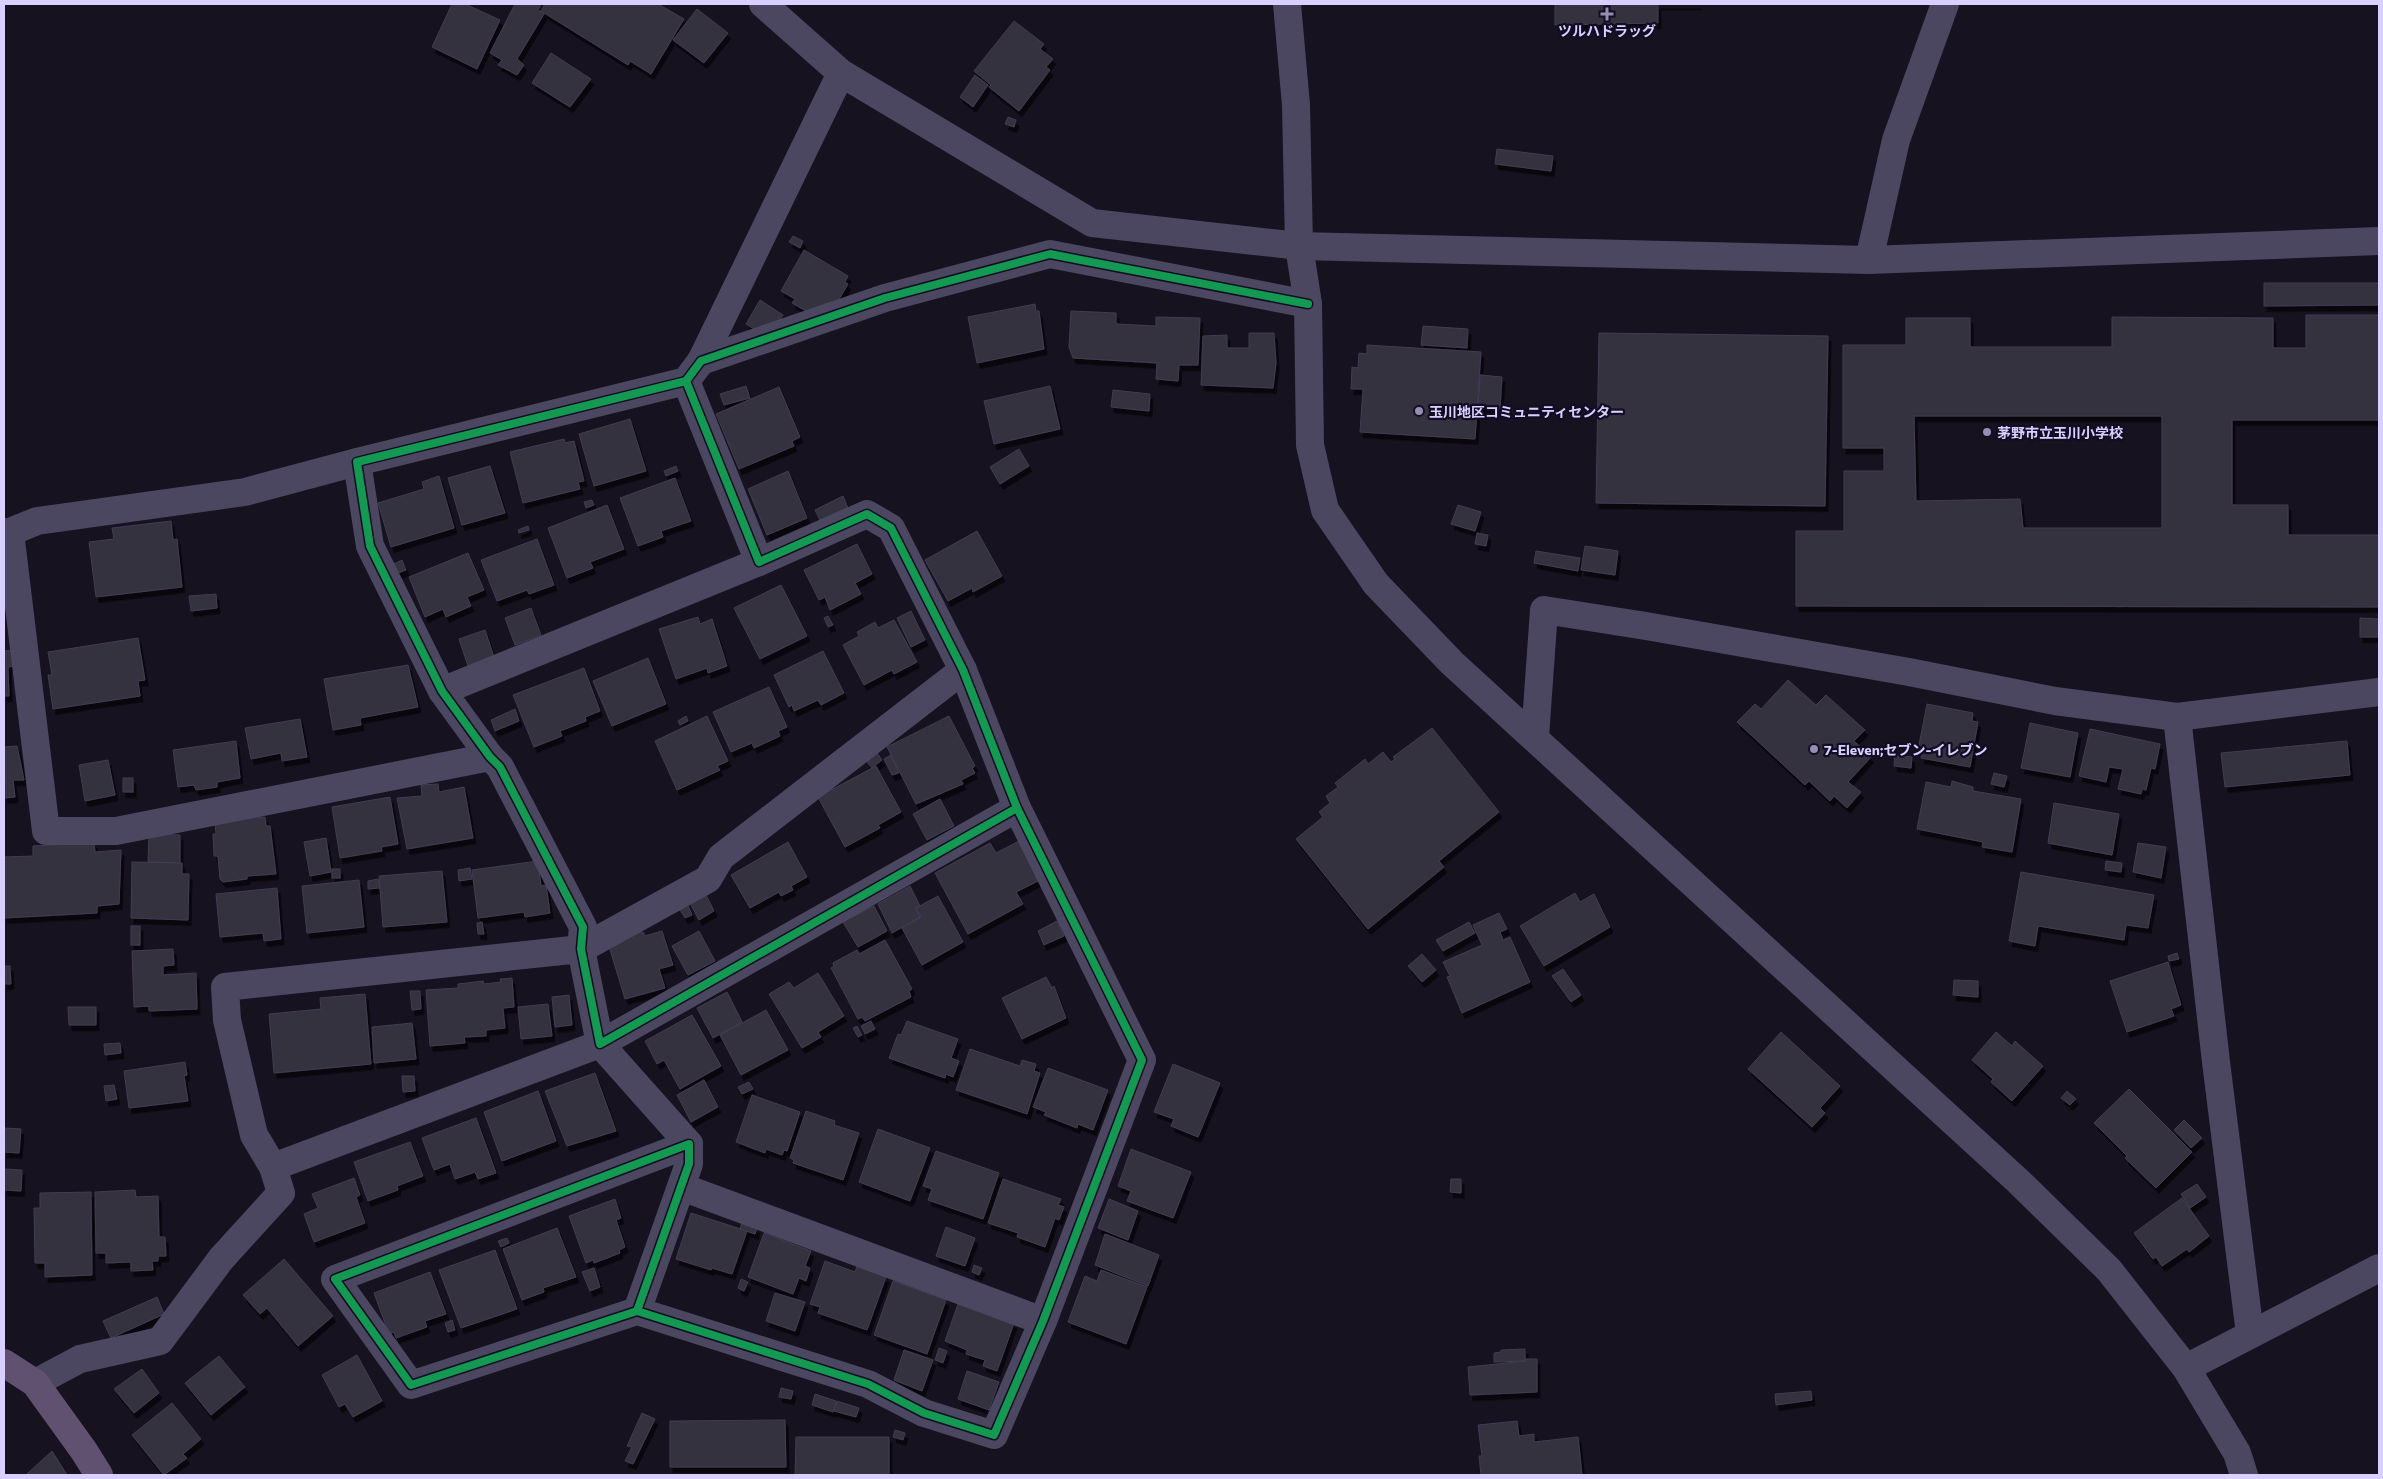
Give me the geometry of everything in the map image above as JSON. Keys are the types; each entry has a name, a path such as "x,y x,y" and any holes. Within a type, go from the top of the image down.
{"main road":[{"path":"4,1363 35,1384 84,1451 99,1475"}],"street":[{"path":"763,4 841,74 1092,222 1299,246 1869,260 2379,242"},
{"path":"1287,4 1296,106 1299,246 1308,304 1310,445 1325,510 1376,584 1452,663 2018,1181 2108,1270 2186,1368 2238,1453 2244,1475"},
{"path":"1869,260 1896,140 1945,4"},
{"path":"758,562 694,371 841,74"},
{"path":"490,757 116,831 46,832 7,532 37,521 245,492 694,371 885,298 1050,254 1308,304"},
{"path":"357,462 370,546 442,691 490,757 500,767 583,927 581,949 600,1044 689,1144 689,1164 682,1187 637,1311"},
{"path":"442,691 758,562 867,514 891,528 963,670 1017,808 1142,1060 1043,1321 994,1435 924,1413 868,1384 637,1311 411,1385 335,1279 689,1144"},
{"path":"1535,738 1544,610 1861,664 2055,701 2177,717 2379,692"},
{"path":"35,1384 80,1358 160,1341 221,1259 281,1193 274,1167 254,1135 227,1020 225,987 581,949 708,880 721,857 963,670"},
{"path":"2177,717 2216,1062 2250,1334"},
{"path":"274,1167 600,1044 1017,808"},
{"path":"682,1187 1043,1321"},
{"path":"2186,1368 2379,1268"}],"building":[{"path":"452,4 465,4 500,20 477,69 432,47"},
{"path":"515,4 541,4 538,10 544,14 517,59 524,65 517,75 498,65 502,60 490,53"},
{"path":"545,4 658,4 684,19 651,74 630,61 628,65 541,11"},
{"name":"ツルハドラッグ","path":"1555,4 1658,4 1658,23 1555,25"},
{"path":"697,9 728,33 704,63 673,40"},
{"path":"1014,21 1044,44 1040,49 1053,59 1046,67 1050,70 1019,111 989,87 991,85 974,71"},
{"path":"551,53 591,79 570,107 532,83"},
{"path":"975,75 988,85 973,107 960,97"},
{"path":"1008,117 1016,120 1014,127 1005,124"},
{"path":"1497,149 1553,156 1551,171 1495,164"},
{"path":"793,236 803,241 800,248 789,242"},
{"path":"804,250 848,276 845,282 848,284 835,306 822,320 792,303 795,299 781,291"},
{"path":"2264,283 2379,283 2379,305 2264,306"},
{"path":"760,300 783,315 769,338 746,324"},
{"path":"1035,304 1036,311 1039,311 1044,349 977,363 968,317"},
{"path":"1071,311 1116,313 1116,324 1156,326 1156,317 1200,318 1198,365 1179,365 1178,381 1156,379 1157,363 1073,358 1069,347"},
{"path":"2306,315 2379,315 2379,420 2232,420 2232,505 2288,505 2288,535 2379,535 2379,607 1796,606 1796,531 1844,531 1844,471 1884,471 1884,448 1843,448 1843,345 1906,345 1906,318 1970,318 1970,347 2112,347 2112,317 2273,318 2273,348 2306,348","holes":["1914,416 2162,416 2162,528 2023,528 2020,499 1916,501"]},
{"path":"1423,326 1468,329 1467,348 1421,345"},
{"path":"1249,333 1274,333 1276,363 1273,388 1201,385 1203,336 1227,335 1227,348 1249,348"},
{"path":"1599,333 1828,336 1825,506 1596,503"},
{"name":"玉川地区コミュニティセンター","path":"1367,345 1481,352 1475,439 1360,432 1363,389 1351,389 1352,367 1358,368 1359,353 1367,354"},
{"path":"1480,375 1502,377 1500,409 1478,408"},
{"path":"746,386 750,398 724,405 720,394"},
{"path":"1050,386 1060,429 994,444 984,401"},
{"path":"779,387 800,437 792,441 794,446 739,469 716,414"},
{"path":"1113,390 1150,394 1149,411 1111,407"},
{"path":"630,419 646,471 594,486 579,434"},
{"path":"564,439 565,443 574,441 584,481 578,482 580,489 523,503 510,452"},
{"path":"1019,449 1029,466 1000,484 990,467"},
{"path":"490,466 505,513 462,525 448,478"},
{"path":"676,466 678,471 666,476 664,471"},
{"path":"788,471 807,518 767,535 748,489"},
{"path":"439,476 454,528 391,547 378,503 424,489 422,482"},
{"path":"675,478 691,521 661,531 663,537 638,546 620,498"},
{"path":"843,496 848,508 820,520 815,510"},
{"path":"592,500 594,505 586,508 584,502"},
{"path":"607,505 624,549 590,562 593,568 567,578 548,528"},
{"path":"1458,505 1481,512 1475,531 1451,524"},
{"path":"171,521 173,540 177,539 182,587 96,597 89,542 114,539 112,528"},
{"path":"528,526 529,530 519,533 518,530"},
{"path":"977,531 1002,576 973,592 972,588 948,601 925,560"},
{"path":"1477,533 1488,535 1486,546 1475,544"},
{"path":"537,539 554,585 529,594 527,590 497,601 481,560"},
{"path":"857,544 872,574 855,583 861,594 830,610 825,597 819,600 804,570"},
{"path":"1585,546 1618,551 1615,575 1581,570"},
{"path":"1536,551 1580,558 1578,571 1534,563"},
{"path":"468,553 484,590 467,597 471,606 446,617 443,609 425,617 409,577"},
{"path":"402,560 406,570 398,573 394,564"},
{"path":"781,585 807,636 760,659 734,608"},
{"path":"216,594 217,608 191,611 189,596"},
{"path":"531,608 541,635 515,645 505,618"},
{"path":"911,611 925,640 911,647 897,618"},
{"path":"828,616 833,625 828,627 824,618"},
{"path":"698,617 700,624 712,619 727,666 708,673 707,668 676,679 659,629"},
{"path":"2360,618 2379,619 2379,637 2360,637"},
{"path":"894,620 917,662 894,674 892,670 864,685 843,645 859,636 857,632 875,622 878,628"},
{"path":"485,630 494,657 468,666 459,639"},
{"path":"138,638 145,680 138,681 140,696 53,709 48,675 52,675 48,652"},
{"path":"13,650 14,666 8,667 9,696 4,696 4,651"},
{"path":"823,651 844,693 821,705 818,700 794,711 792,705 789,707 774,675"},
{"path":"648,658 666,704 612,726 593,681"},
{"path":"408,665 418,707 360,718 361,725 333,730 324,679"},
{"path":"584,668 600,711 585,717 586,721 560,731 562,736 534,747 513,695"},
{"name":"7-Eleven;セブン-イレブン","path":"1788,680 1816,705 1826,695 1865,730 1854,741 1871,757 1848,782 1861,792 1847,808 1834,796 1830,801 1809,781 1805,785 1737,722 1755,704 1761,709"},
{"path":"769,687 787,727 778,731 780,736 754,748 752,743 731,752 713,712"},
{"path":"1927,704 1973,713 1972,721 1978,722 1970,767 1921,758 1922,751 1918,750"},
{"path":"515,709 519,721 495,731 491,720"},
{"path":"686,716 688,721 680,725 678,721"},
{"path":"707,716 728,761 717,766 720,770 677,790 655,741"},
{"path":"949,716 975,766 972,768 975,773 961,780 963,784 916,804 887,747"},
{"path":"300,719 307,757 282,761 281,753 251,759 245,728"},
{"path":"2030,723 2078,733 2070,777 2021,768"},
{"path":"1432,728 1499,812 1439,861 1444,867 1368,929 1296,839 1323,817 1319,812 1330,803 1326,796 1338,787 1335,783 1365,759 1368,764 1383,752 1391,762 1395,759 1393,757"},
{"path":"2090,729 2160,744 2155,769 2151,768 2146,790 2142,789 2141,794 2118,789 2123,769 2109,767 2106,782 2079,776"},
{"path":"236,741 240,778 217,782 217,787 196,790 194,785 178,787 173,750"},
{"path":"2347,741 2350,775 2225,787 2221,753"},
{"path":"17,746 24,780 13,780 15,797 4,798 4,747"},
{"path":"877,753 882,760 872,768 867,762"},
{"path":"891,755 899,773 892,775 884,759"},
{"path":"1895,755 1912,757 1911,768 1894,766"},
{"path":"108,760 115,795 85,801 79,765"},
{"path":"876,766 901,812 878,825 880,828 845,847 818,797"},
{"path":"1994,773 2007,776 2004,787 1991,784"},
{"path":"123,778 133,778 133,792 123,792"},
{"path":"1952,781 1973,787 1973,791 2021,799 2012,852 1982,847 1983,842 1917,829 1926,782 1951,787"},
{"path":"438,784 439,792 464,787 473,838 407,849 397,798 422,796 421,785"},
{"path":"390,797 398,844 381,847 382,851 340,858 332,807"},
{"path":"940,799 954,826 927,840 913,814"},
{"path":"2054,803 2119,814 2112,855 2048,843"},
{"path":"265,817 266,826 270,826 276,874 247,876 247,879 223,882 220,879 218,856 214,856 213,834 216,834 215,822"},
{"path":"149,834 180,835 180,863 148,862"},
{"path":"326,838 331,872 310,876 304,842"},
{"path":"1021,840 1040,880 1016,892 1023,904 968,934 935,873 990,843 996,853"},
{"path":"788,842 807,877 791,886 793,890 781,896 779,892 750,908 731,875"},
{"path":"94,843 95,852 121,850 119,904 97,906 97,913 4,918 4,857 33,856 33,846"},
{"path":"2138,843 2166,847 2161,878 2133,872"},
{"path":"538,861 541,886 546,885 550,913 525,917 524,912 478,918 472,870"},
{"path":"2106,861 2122,863 2121,872 2105,870"},
{"path":"132,862 182,863 182,874 189,874 188,920 131,918"},
{"path":"470,868 472,879 459,881 458,870"},
{"path":"332,869 340,869 340,878 332,878"},
{"path":"442,871 447,922 383,927 379,876"},
{"path":"2021,872 2154,895 2148,928 2126,925 2124,940 2038,926 2035,946 2009,941"},
{"path":"378,879 380,888 368,889 368,881"},
{"path":"359,880 364,927 307,933 302,886"},
{"path":"910,886 920,906 915,908 920,917 892,933 878,904"},
{"path":"277,888 281,939 264,941 263,933 220,937 216,894"},
{"path":"1575,893 1580,902 1594,894 1610,927 1544,966 1520,926"},
{"path":"706,895 714,911 699,920 690,903"},
{"path":"938,896 963,942 922,965 902,928 921,917 916,908"},
{"path":"687,903 692,915 685,918 679,908"},
{"path":"874,906 887,931 858,947 843,922"},
{"path":"1499,913 1507,929 1500,932 1503,940 1510,937 1530,982 1462,1013 1447,977 1450,976 1443,962 1482,945 1473,925"},
{"path":"1057,921 1064,936 1044,945 1038,931"},
{"path":"482,922 484,934 478,934 477,923"},
{"path":"1469,922 1475,933 1443,951 1436,940"},
{"path":"131,926 140,926 140,945 131,945"},
{"path":"662,931 673,965 659,969 665,988 625,999 608,943 643,932 645,936"},
{"path":"699,931 715,961 688,975 672,946"},
{"path":"885,940 912,989 909,991 911,997 865,1021 862,1017 858,1019 831,968 834,966 833,963 857,950 859,954"},
{"path":"173,949 174,965 163,966 163,975 196,973 197,1009 149,1011 149,1006 134,1007 132,951"},
{"path":"2177,953 2179,959 2169,961 2168,956"},
{"path":"1422,954 1436,970 1422,982 1408,966"},
{"path":"2168,962 2181,1005 2171,1009 2174,1016 2127,1032 2110,981"},
{"path":"4,966 10,966 11,984 4,984"},
{"path":"1563,969 1581,995 1571,1002 1552,976"},
{"path":"818,973 844,1016 818,1032 821,1037 802,1048 769,994 789,982 794,988"},
{"path":"1046,977 1052,988 1054,986 1066,1018 1022,1039 1002,998"},
{"path":"512,978 514,1007 503,1008 505,1028 486,1030 486,1036 464,1037 465,1043 430,1046 426,990 458,988 458,984 483,981 484,984 501,982 500,979"},
{"path":"1954,980 1978,981 1978,997 1953,995"},
{"path":"410,991 420,991 421,1009 412,1010"},
{"path":"727,992 742,1022 713,1038 697,1008"},
{"path":"365,994 371,1064 274,1073 269,1014 321,1009 320,998"},
{"path":"569,995 572,1025 555,1027 552,997"},
{"path":"548,1004 552,1036 521,1039 518,1007"},
{"path":"68,1007 96,1007 96,1025 69,1025"},
{"path":"766,1010 788,1050 741,1075 720,1035"},
{"path":"692,1015 721,1066 680,1089 664,1060 657,1064 645,1041"},
{"path":"871,1021 875,1029 865,1034 861,1026"},
{"path":"907,1021 958,1039 951,1058 959,1061 953,1077 946,1074 945,1078 889,1058 898,1034 901,1035"},
{"path":"412,1023 416,1059 374,1063 372,1027"},
{"path":"857,1026 862,1035 858,1037 853,1028"},
{"path":"1781,1032 1840,1086 1820,1108 1825,1113 1812,1127 1748,1069"},
{"path":"1996,1032 2012,1046 2015,1041 2043,1066 2012,1101 1991,1082 1993,1079 1972,1060"},
{"path":"120,1043 121,1053 105,1055 104,1044"},
{"path":"970,1049 1020,1066 1022,1060 1036,1064 1034,1071 1040,1073 1027,1114 956,1090"},
{"path":"185,1062 187,1075 184,1076 188,1101 129,1108 124,1071"},
{"path":"1173,1064 1220,1083 1198,1137 1171,1126 1174,1119 1154,1112"},
{"path":"1048,1068 1108,1090 1093,1130 1078,1124 1077,1128 1044,1115 1046,1112 1033,1107"},
{"path":"595,1073 616,1131 567,1146 545,1091"},
{"path":"402,1076 414,1076 415,1091 403,1092"},
{"path":"704,1080 718,1107 691,1122 677,1095"},
{"path":"749,1082 753,1089 742,1094 738,1087"},
{"path":"114,1085 117,1099 106,1101 104,1086"},
{"path":"2129,1089 2192,1152 2156,1188 2125,1158 2127,1156 2094,1123"},
{"path":"538,1091 556,1141 502,1161 484,1112"},
{"path":"2067,1091 2076,1099 2070,1105 2061,1098"},
{"path":"752,1095 800,1112 787,1151 784,1150 782,1155 766,1149 765,1153 736,1142"},
{"path":"806,1111 835,1121 834,1125 859,1133 843,1180 793,1163 794,1160 790,1158"},
{"path":"476,1118 496,1173 478,1179 475,1172 455,1179 450,1164 434,1170 422,1138"},
{"path":"2184,1120 2202,1138 2191,1148 2174,1130"},
{"path":"4,1128 21,1129 19,1153 4,1152"},
{"path":"878,1129 930,1148 910,1201 859,1182"},
{"path":"410,1142 423,1176 397,1186 398,1190 368,1201 354,1162"},
{"path":"1131,1149 1191,1172 1173,1218 1127,1201 1131,1191 1118,1186"},
{"path":"936,1151 999,1173 983,1219 928,1200 932,1189 923,1186"},
{"path":"4,1169 22,1170 21,1191 4,1190"},
{"path":"354,1178 360,1195 356,1197 365,1223 314,1242 304,1214 318,1208 312,1194"},
{"path":"1003,1179 1061,1199 1058,1205 1064,1207 1059,1220 1055,1218 1045,1247 1017,1237 1018,1233 988,1223"},
{"path":"1451,1179 1461,1179 1461,1193 1450,1192"},
{"path":"2197,1184 2206,1197 2190,1208 2181,1194"},
{"path":"135,1190 136,1197 158,1196 159,1237 165,1237 166,1256 158,1256 158,1261 152,1261 153,1270 131,1271 131,1262 106,1263 106,1253 96,1253 95,1192"},
{"path":"91,1192 92,1275 45,1277 45,1263 35,1263 34,1208 40,1208 40,1193"},
{"path":"2182,1198 2209,1236 2189,1252 2187,1249 2162,1266 2156,1257 2153,1259 2134,1233"},
{"path":"615,1199 621,1218 616,1220 625,1247 619,1250 620,1253 594,1263 593,1260 586,1263 569,1216"},
{"path":"1109,1199 1138,1211 1128,1240 1098,1228"},
{"path":"691,1213 747,1231 732,1274 712,1268 711,1270 676,1259"},
{"path":"742,1223 757,1228 755,1234 740,1229"},
{"path":"946,1227 975,1238 965,1266 936,1256"},
{"path":"557,1228 576,1277 543,1288 544,1292 522,1300 503,1249"},
{"path":"764,1233 811,1251 805,1266 810,1268 806,1281 799,1278 793,1294 748,1277"},
{"path":"1105,1234 1159,1255 1148,1286 1095,1265"},
{"path":"507,1238 509,1243 501,1247 498,1241"},
{"path":"495,1250 517,1309 461,1328 439,1270"},
{"path":"284,1259 333,1316 298,1346 267,1308 260,1314 243,1295"},
{"path":"825,1261 855,1272 857,1266 886,1277 867,1330 818,1313 820,1307 810,1304"},
{"path":"974,1265 982,1268 979,1275 972,1272"},
{"path":"594,1268 600,1287 590,1291 582,1272"},
{"path":"1101,1270 1147,1287 1126,1344 1068,1322 1085,1276 1097,1281"},
{"path":"430,1272 446,1314 425,1321 427,1327 396,1338 394,1332 389,1334 374,1293"},
{"path":"741,1279 748,1282 744,1291 738,1288"},
{"path":"893,1281 946,1300 927,1354 874,1335"},
{"path":"775,1293 805,1302 795,1331 766,1321"},
{"path":"157,1297 164,1314 111,1338 103,1321"},
{"path":"958,1304 1014,1323 997,1371 983,1366 985,1360 966,1354 967,1350 945,1341"},
{"path":"452,1320 455,1330 448,1332 445,1323"},
{"path":"939,1348 947,1351 943,1363 935,1360"},
{"path":"1525,1349 1525,1361 1494,1362 1494,1353 1501,1352 1501,1350"},
{"path":"904,1350 933,1360 922,1391 894,1380"},
{"path":"357,1355 382,1401 353,1417 345,1404 339,1407 322,1375"},
{"path":"219,1356 245,1387 211,1415 185,1383"},
{"path":"1525,1359 1537,1359 1537,1392 1470,1395 1468,1367 1526,1361"},
{"path":"142,1369 159,1393 134,1413 114,1389"},
{"path":"967,1371 999,1382 989,1410 958,1399"},
{"path":"781,1388 793,1391 791,1399 779,1397"},
{"path":"1811,1391 1812,1400 1776,1405 1775,1394"},
{"path":"815,1394 836,1401 833,1412 812,1405"},
{"path":"837,1401 859,1408 856,1417 834,1411"},
{"path":"172,1403 201,1439 183,1454 187,1458 164,1475 132,1435"},
{"path":"642,1413 655,1419 633,1464 625,1461 632,1447 627,1446"},
{"path":"785,1420 786,1467 670,1467 670,1421"},
{"path":"1517,1421 1519,1436 1534,1434 1534,1442 1578,1437 1582,1475 1481,1475 1479,1456 1482,1456 1478,1425"},
{"path":"895,1430 905,1433 903,1440 893,1437"},
{"path":"796,1437 889,1437 889,1475 795,1475"},
{"path":"52,1451 67,1475 27,1474"}],"cycle path":[{"path":"1017,808 600,1044 581,949 583,927 500,767 490,757 442,691 370,546 357,462 686,381 701,361 885,298 1050,254 1308,304"},
{"path":"637,1311 689,1164 689,1144 335,1279 411,1385 637,1311 868,1384 924,1413 994,1435 1043,1321 1142,1060 1017,808 963,670 891,528 867,514 759,562 686,381"}],"place":[{"name":"ツルハドラッグ","path":"1607,14"},
{"name":"玉川地区コミュニティセンター","path":"1419,411"},
{"name":"茅野市立玉川小学校","path":"1987,432"},
{"name":"7-Eleven;セブン-イレブン","path":"1814,749"}]}
